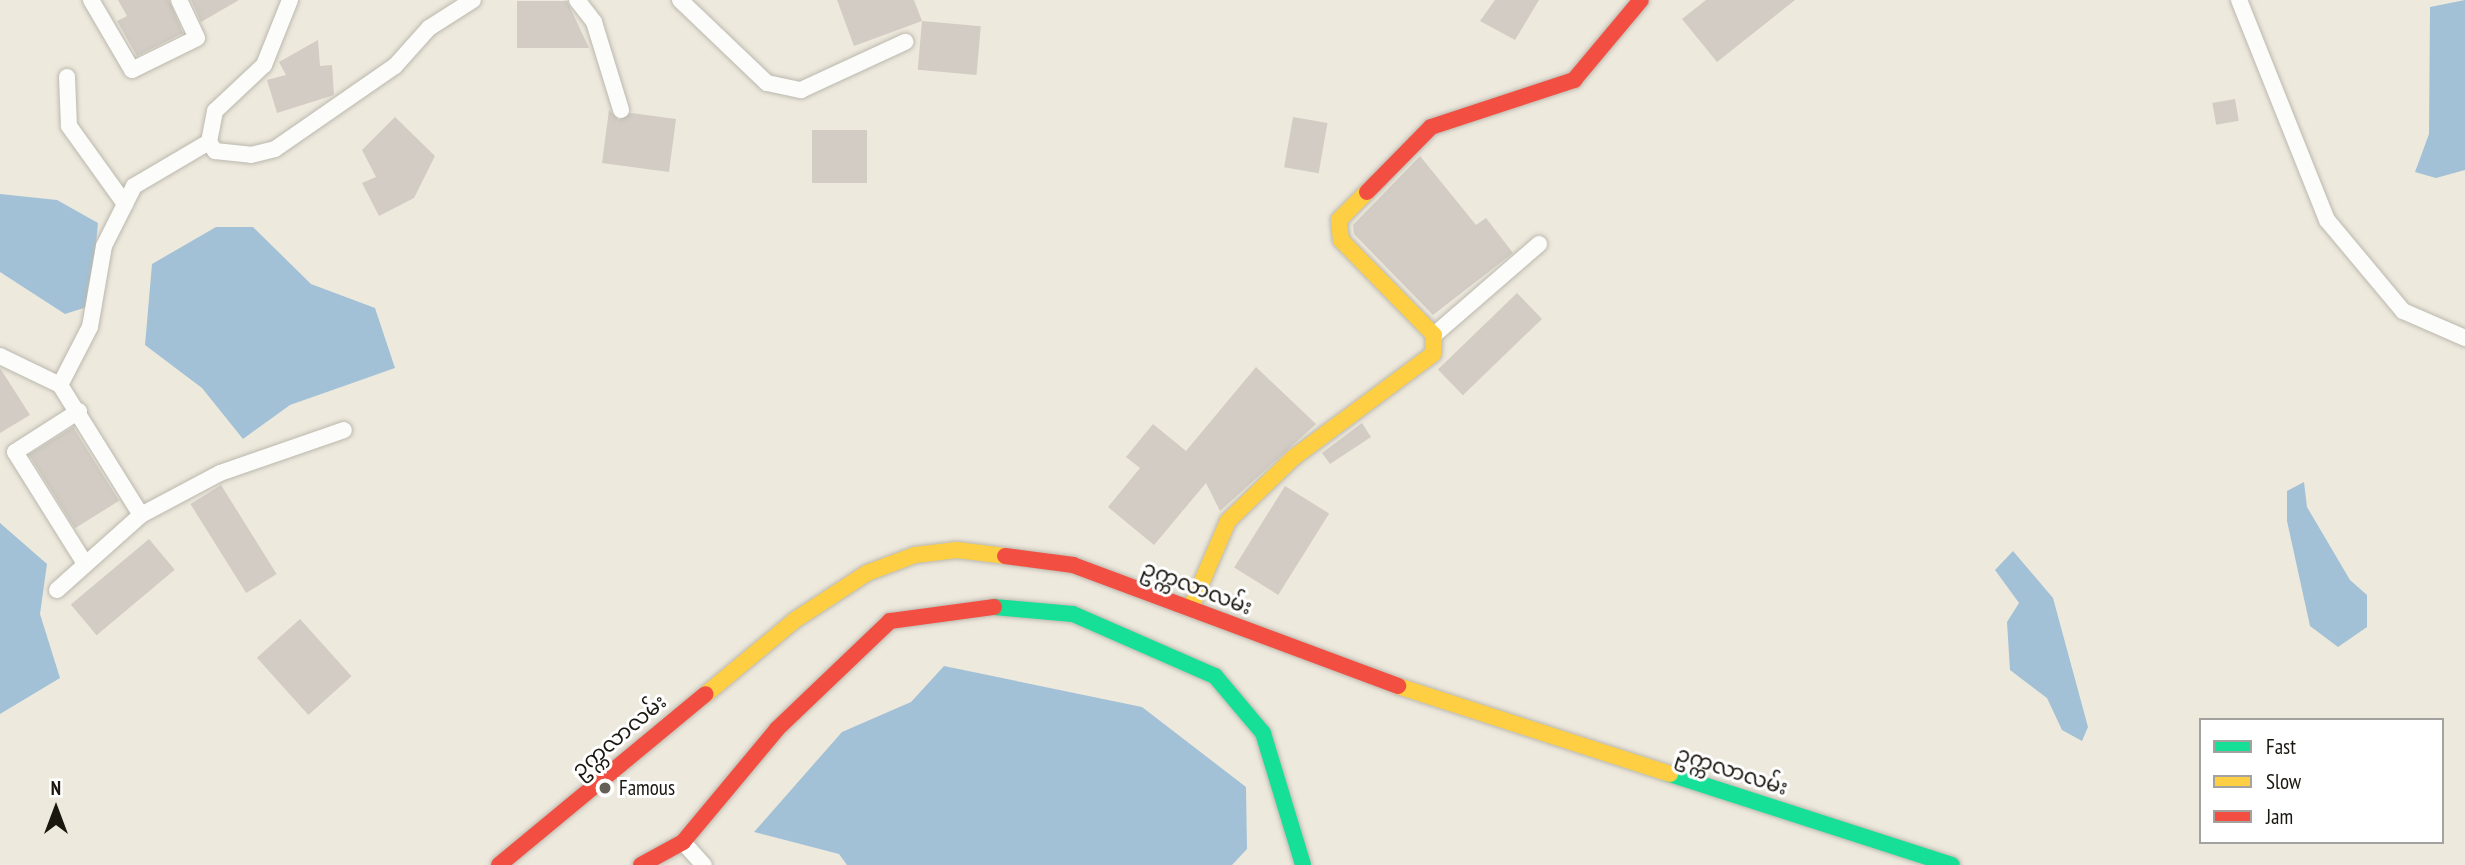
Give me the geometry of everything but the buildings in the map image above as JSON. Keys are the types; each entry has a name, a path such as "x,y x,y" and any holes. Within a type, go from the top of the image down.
{"street":[{"path":"91,0 132,70 197,38 179,0"},
{"path":"290,0 264,65 215,111 209,142 215,151 241,154 275,149 396,66 429,28 473,0"},
{"path":"577,0 594,22 621,110"},
{"path":"680,0 767,83 801,90 905,41"},
{"path":"1434,335 1348,248 1339,220 1431,127 1574,80 1640,0"},
{"path":"2239,0 2327,220 2403,311 2465,338"},
{"path":"66,77 69,126 125,204"},
{"path":"60,385 90,327 104,246 134,186 209,142"},
{"path":"1191,607 1228,521 1293,458 1433,354 1434,335 1539,244"},
{"path":"0,356 60,385 79,411 141,515"},
{"path":"79,411 15,452 85,562"},
{"path":"57,590 85,562 141,515 220,473 344,430"},
{"name":"ဥက္ကလာလမ်း","path":"499,865 795,620 867,573 915,555 983,552 1073,565 1191,607 1334,665 1952,865"},
{"path":"641,865 683,842 778,729 890,621 975,605 1073,614 1215,676 1263,733 1303,865"},
{"path":"683,842 704,865"}],"water":[{"path":"2465,0 2465,170 2436,178 2415,172 2429,134 2430,7"},
{"path":"0,194 57,200 98,223 90,306 65,314 0,272"},
{"path":"216,227 253,227 311,284 375,308 395,368 290,405 243,439 202,388 145,345 152,264"},
{"path":"2304,482 2307,507 2350,580 2367,595 2367,627 2338,647 2310,626 2287,521 2287,491"},
{"path":"0,523 47,564 40,614 60,678 0,714"},
{"path":"2013,551 2053,598 2088,727 2082,741 2062,730 2047,698 2010,670 2007,622 2019,603 1995,570"},
{"path":"944,666 1142,707 1246,787 1247,849 1232,865 847,865 839,854 754,832 842,732 911,702"}],"traffic: fast":[{"path":"994,607 1073,614 1215,676 1263,733 1303,865"},
{"path":"1670,774 1952,865"}],"traffic: slow":[{"path":"1191,607 1228,521 1293,458 1433,354 1434,335 1341,240 1339,220 1367,192"},
{"path":"706,694 795,620 867,573 915,555 957,550 1005,556"},
{"path":"1398,686 1670,774"}],"traffic: jam":[{"path":"1367,192 1431,127 1574,80 1641,0"},
{"path":"1005,556 1073,565 1398,686"},
{"path":"641,865 683,842 777,729 890,621 994,607"},
{"path":"499,865 706,694"}],"place":[{"name":"Famous","path":"605,788"}]}
